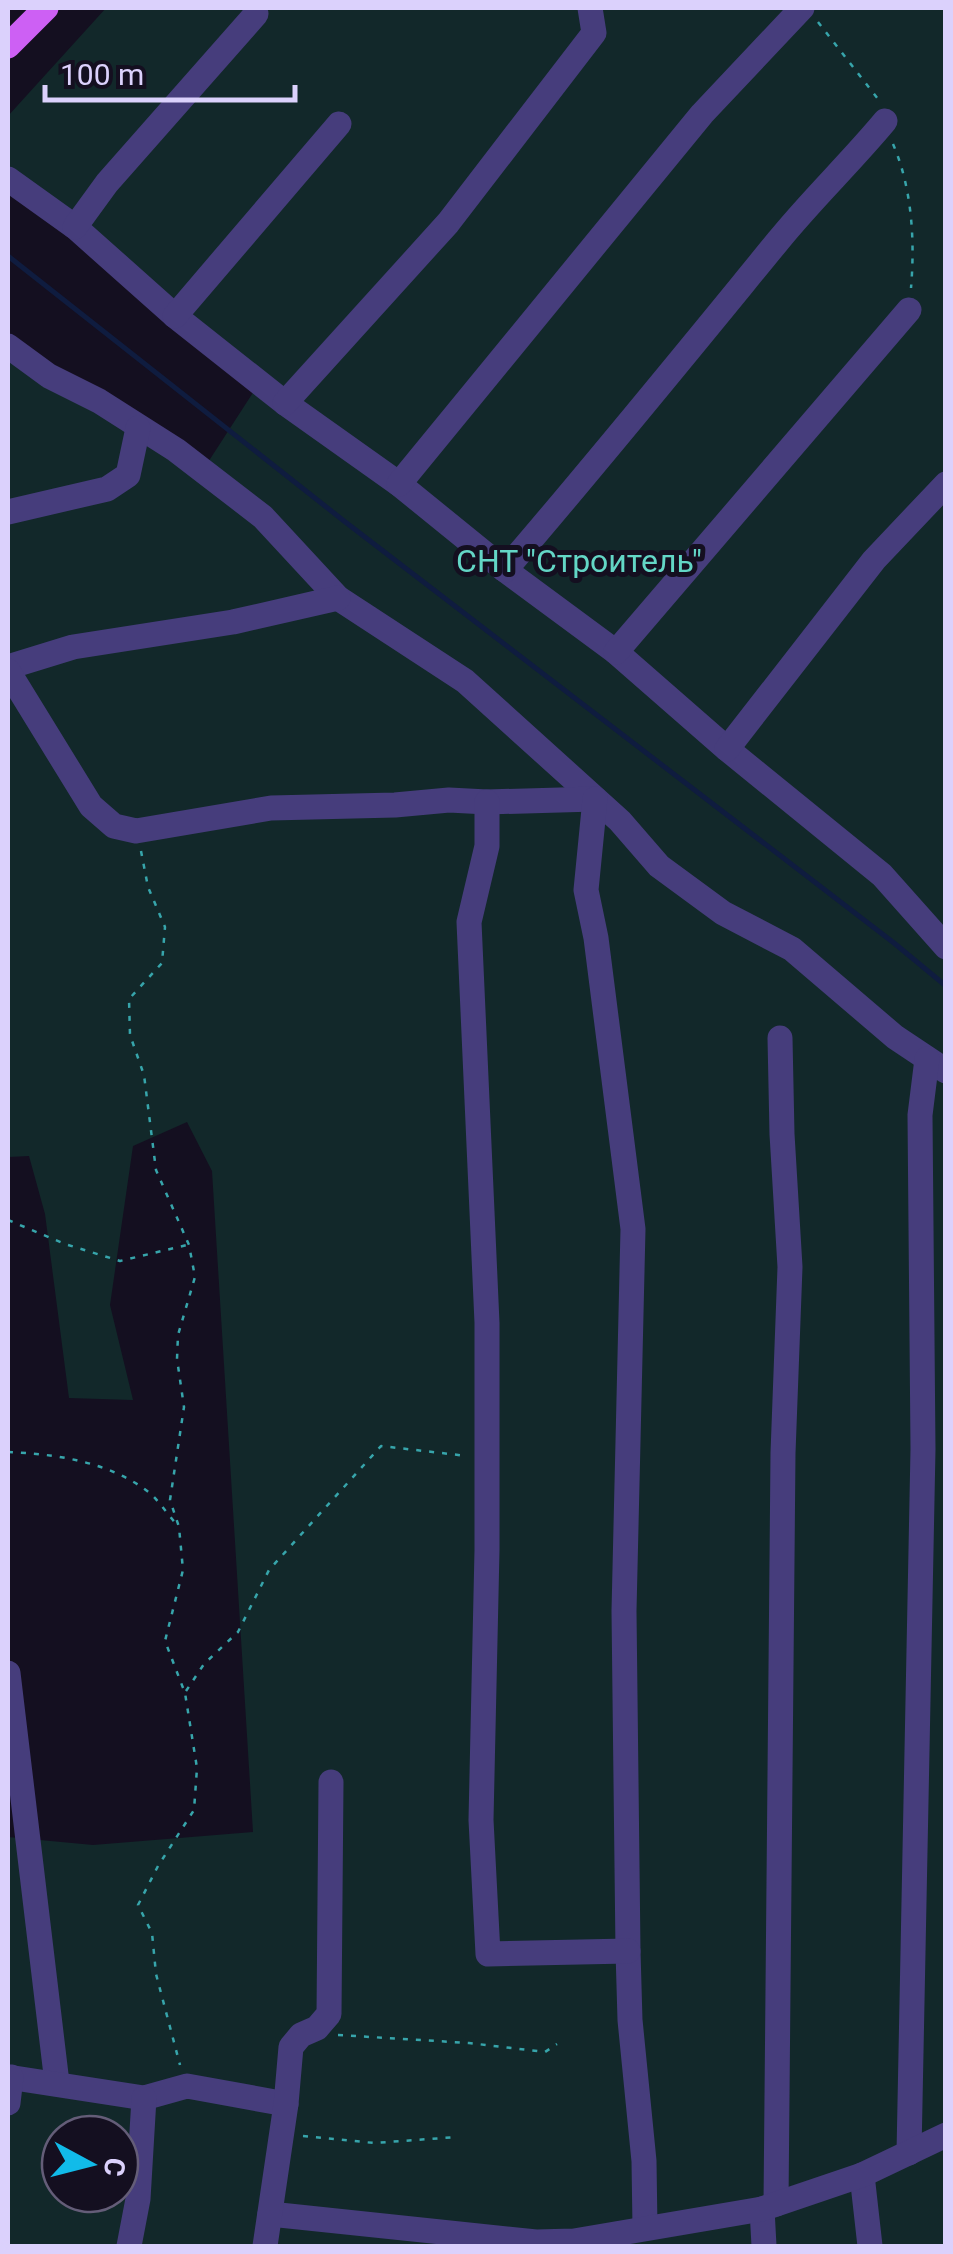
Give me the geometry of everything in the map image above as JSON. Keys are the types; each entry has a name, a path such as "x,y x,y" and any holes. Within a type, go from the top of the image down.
{"main road":[{"path":"8,46 46,8"}],"lane":[{"path":"285,404 448,223 594,33 590,8"},
{"path":"399,484 702,114 802,8"},
{"path":"75,227 107,183 256,14"},
{"path":"505,570 781,237 844,172 885,121"},
{"path":"176,316 338,124"},
{"path":"8,180 75,227 285,404 399,484 505,570 616,652 727,749 882,875 946,947"},
{"path":"616,652 909,310"},
{"path":"8,346 49,376 99,401 176,450 262,518 338,598 465,682 620,821 659,866 723,912 792,949 894,1036 936,1065 920,1114 923,1430 909,2152"},
{"path":"8,512 107,488 128,475 138,428"},
{"path":"727,749 874,560 946,484"},
{"path":"338,598 233,622 73,647 8,669 91,806 114,826 136,830 271,808 449,800 595,799"},
{"path":"595,799 586,890 596,938 633,1229 624,1611 628,1951 630,2020 644,2161 645,2228"},
{"path":"487,802 487,846 468,922 484,1218 487,1457 480,1820 488,1954 628,1951"},
{"path":"764,2246 769,2206 790,1267 780,1038"},
{"path":"8,1672 58,2083"},
{"path":"265,2246 291,2047 329,2014 332,1782"},
{"path":"9,2086 58,2083 144,2098 187,2086 286,2104"},
{"path":"129,2246 138,2198 144,2098"},
{"path":"270,2214 536,2242 574,2242 769,2206 862,2175 946,2135"},
{"path":"862,2175 870,2246"}],"path":[{"path":"136,830 148,887 165,927 162,962 129,999 130,1035 144,1075 156,1170 189,1245 195,1278 178,1335 177,1360 184,1407 170,1500 184,1570 164,1641 186,1692 196,1768 194,1810 138,1905 152,1933 168,2031 187,2086"},
{"path":"8,1220 120,1261 189,1245"},
{"path":"186,1692 204,1664 238,1632 268,1570 381,1446 487,1457"},
{"path":"8,1452 53,1454 104,1468 151,1494 178,1527"},
{"path":"317,2028 325,2034 545,2052 558,2044"},
{"path":"282,2132 374,2143 457,2137"}],"green space":[{"name":"СНТ \"Строитель\"","path":"106,8 945,8 945,2246 8,2246 8,1837 93,1845 253,1832 212,1171 187,1122 133,1146 110,1305 133,1400 69,1398 45,1214 29,1156 8,1157 8,335 203,470 265,374 8,166 8,116"}],"waterway":[{"path":"8,256 946,986"}]}
